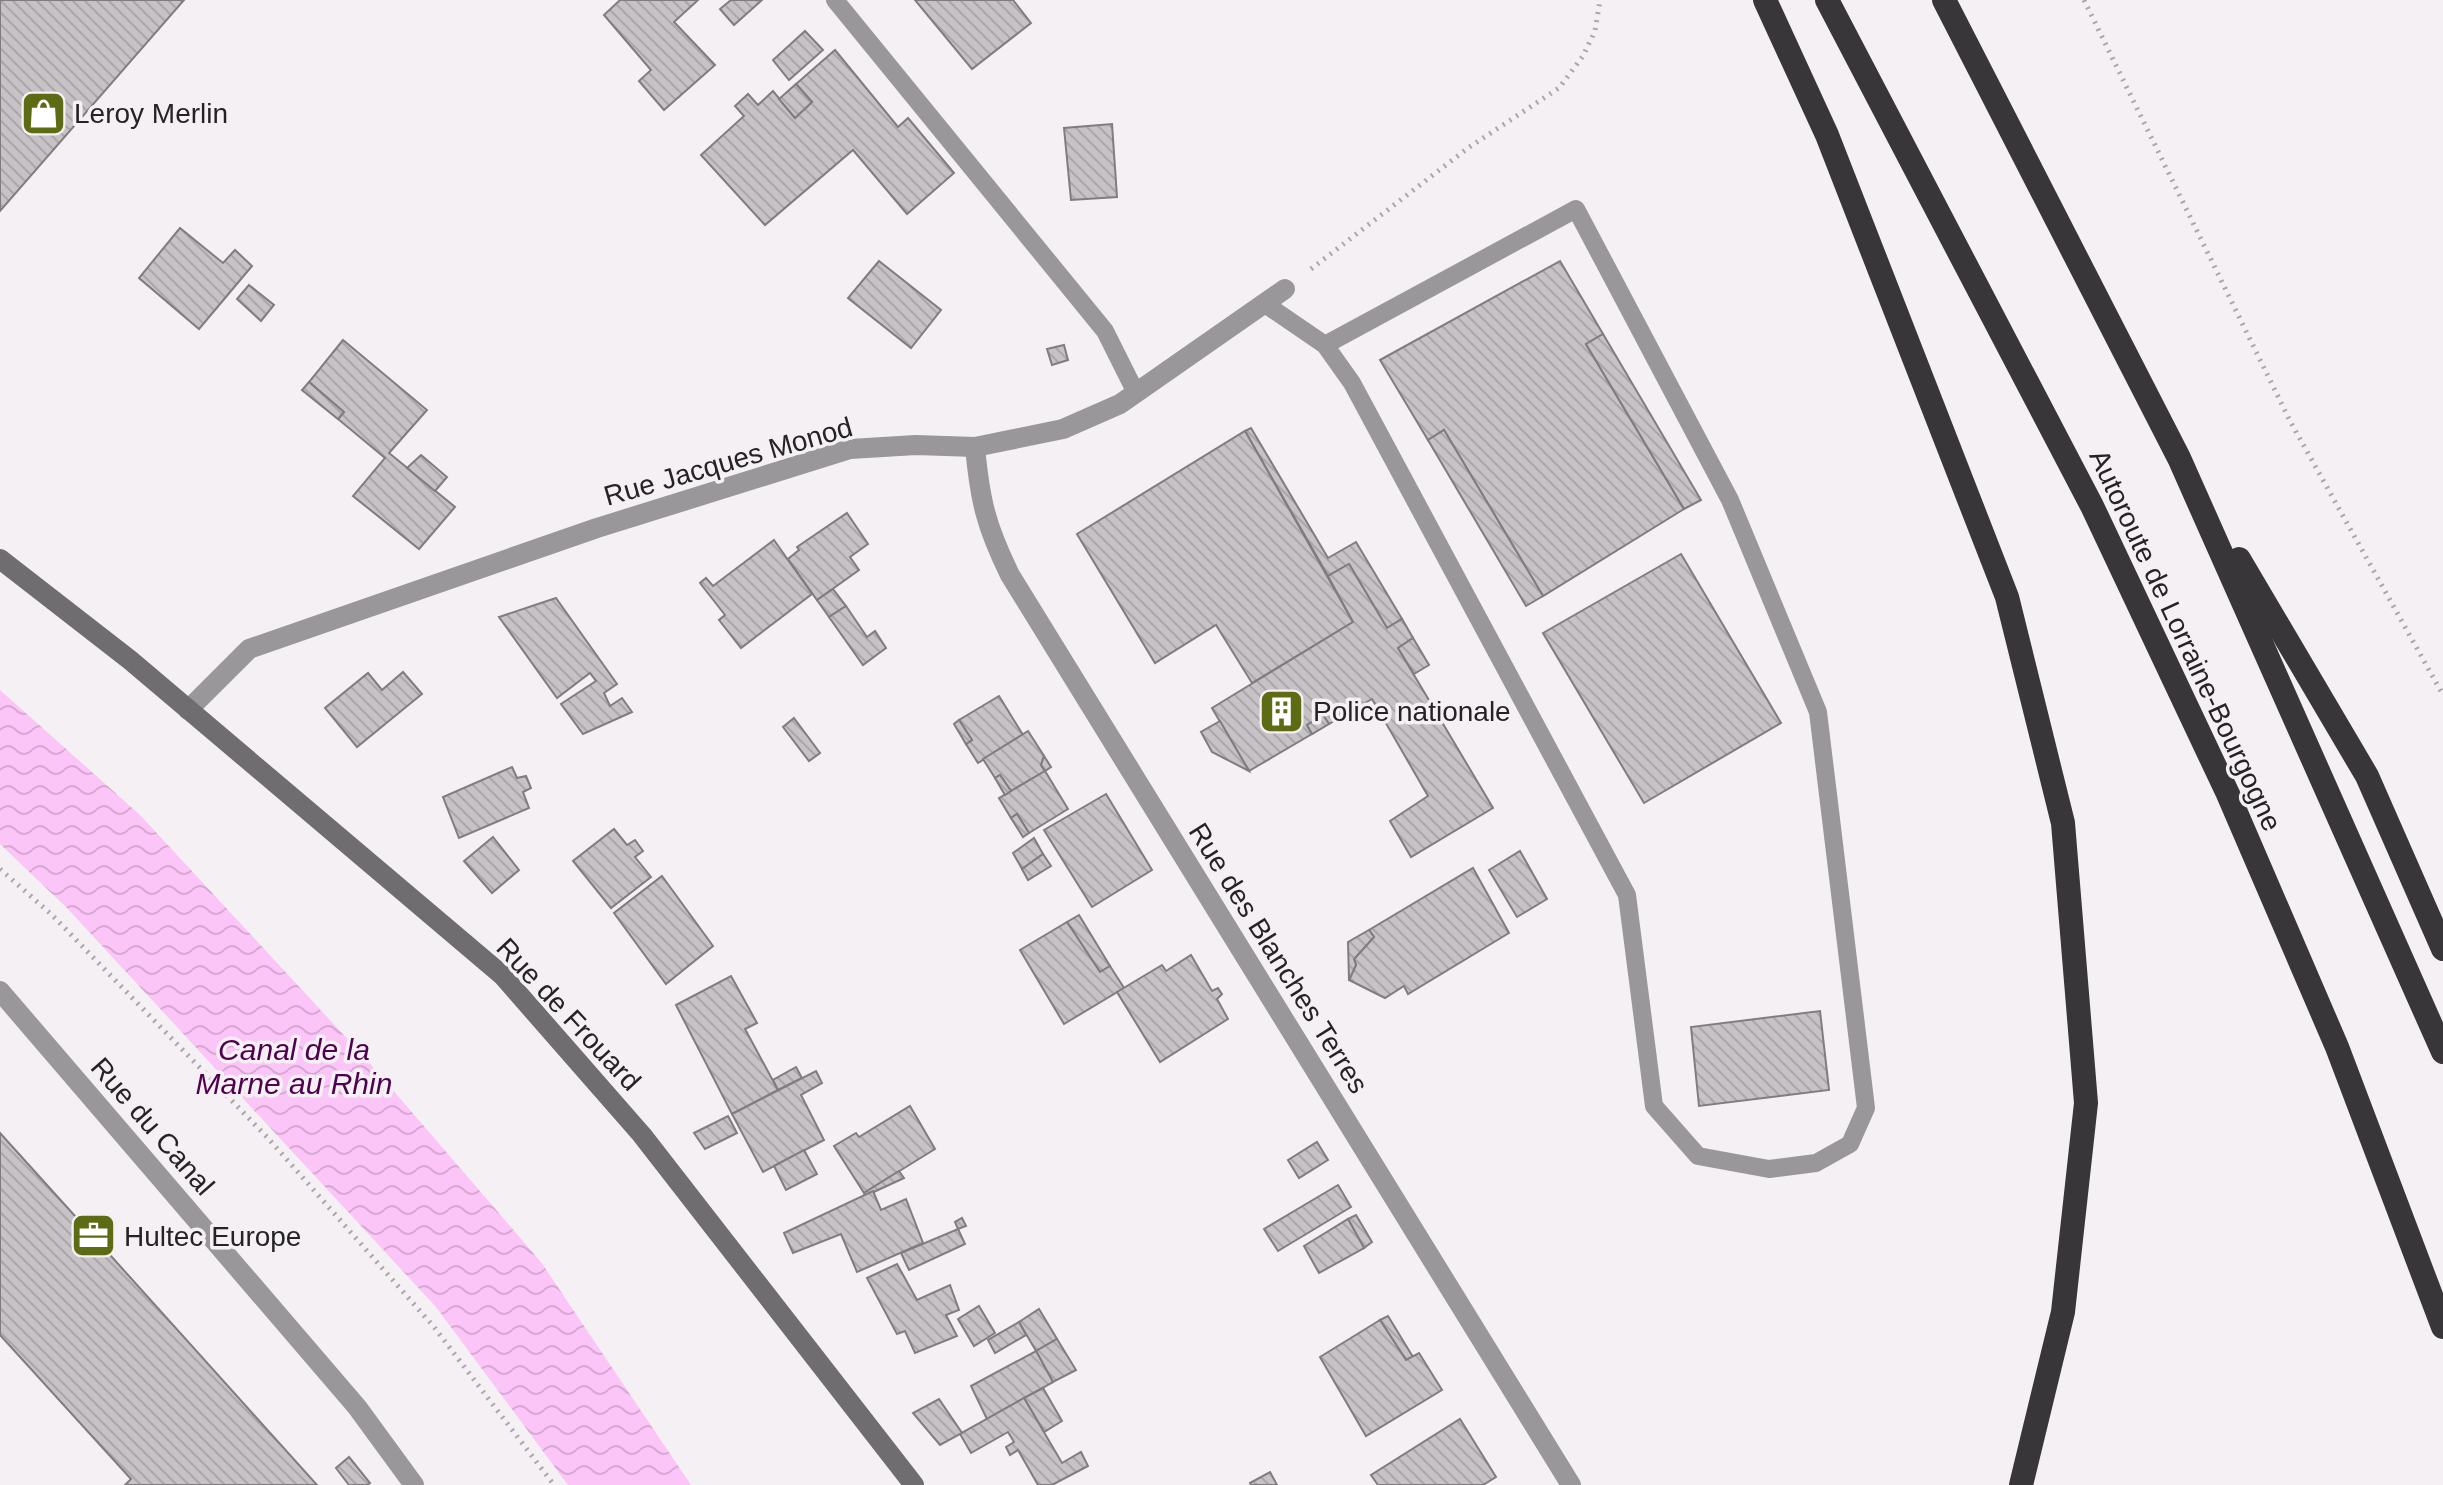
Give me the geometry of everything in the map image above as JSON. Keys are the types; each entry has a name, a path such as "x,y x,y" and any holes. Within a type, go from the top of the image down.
{"highway":[{"path":"1765,0 1827,135 2007,597 2063,823 2086,1103 2063,1312 2021,1485"},
{"name":"Autoroute de Lorraine-Bourgogne","path":"1827,0 2092,506 2228,794 2337,1047 2443,1327"},
{"path":"1944,0 2179,458 2443,1052"},
{"path":"2179,458 2367,776 2443,949"}],"main road":[{"name":"Rue de Frouard","path":"0,559 188,710 502,975 642,1135 914,1485"}],"street":[{"name":"Rue Jacques Monod","path":"188,710 249,649 597,528 850,449 916,445 975,447 1063,429 1136,393 1285,289"},
{"name":"Rue des Blanches Terres","path":"975,447 979,495 988,530 1010,575 1571,1485"},
{"name":"Rue du Canal","path":"0,991 357,1407 414,1485"}],"lane":[{"path":"835,0 1105,331 1136,393"},
{"path":"1265,304 1325,345 1352,383 1627,895 1654,1106 1698,1156 1769,1169 1816,1163 1850,1144 1866,1108 1818,712 1730,500 1576,209 1325,345"}],"path":[{"path":"1285,289 1468,148 1559,88 1583,56 1595,31 1600,0"},
{"path":"2084,0 2290,421 2443,695"},
{"path":"0,869 51,914 267,1137 434,1327 554,1485"}],"water":[{"name":"Canal de la Marne au Rhin","path":"0,690 140,815 366,1059 541,1262 691,1485 568,1485 436,1307 66,907 0,844"}],"building":[{"name":"Leroy Merlin","path":"0,0 184,0 0,211"},
{"path":"620,0 698,0 674,22 715,65 664,110 639,81 651,70 604,15"},
{"path":"731,0 762,0 734,25 720,9"},
{"path":"915,0 1013,0 1031,23 972,69"},
{"path":"805,31 823,50 789,80 773,60"},
{"path":"835,50 898,127 908,118 954,173 907,214 853,150 765,225 701,155 744,116 735,106 748,94 758,105 773,91 795,118 812,102 796,84"},
{"path":"796,84 812,102 795,118 779,99"},
{"path":"1112,124 1117,197 1071,200 1064,128"},
{"path":"180,228 223,263 235,250 252,266 199,329 139,278"},
{"path":"879,261 941,310 911,348 848,298"},
{"path":"1560,261 1603,334 1586,344 1684,509 1543,596 1444,430 1428,440 1380,360"},
{"path":"249,285 274,305 261,321 237,299"},
{"path":"1603,334 1701,500 1684,509 1586,344"},
{"path":"343,340 427,410 389,453 455,507 419,549 353,496 385,458 338,419 344,412 309,382"},
{"path":"1064,345 1068,360 1052,365 1047,349"},
{"path":"309,382 344,412 338,419 302,390"},
{"path":"1251,428 1328,558 1356,542 1402,619 1387,628 1349,564 1328,576 1245,431"},
{"path":"1444,430 1543,596 1526,606 1428,440"},
{"path":"1245,431 1353,622 1252,683 1216,625 1155,663 1077,534"},
{"path":"421,455 447,477 435,491 407,468"},
{"path":"847,513 868,544 850,557 859,570 817,600 788,559 799,550 797,547"},
{"path":"774,540 812,594 741,648 719,620 725,615 700,583 706,578 713,586"},
{"path":"1681,554 1781,723 1644,803 1543,633"},
{"name":"Police nationale","path":"1349,564 1387,628 1402,619 1413,638 1398,648 1493,808 1411,857 1390,821 1428,796 1372,699 1329,724 1323,715 1307,725 1312,734 1249,771 1212,708 1353,622 1328,576"},
{"path":"833,589 846,606 829,617 817,600"},
{"path":"556,598 617,684 604,693 610,706 622,698 632,712 583,734 561,704 596,681 590,673 557,698 499,617"},
{"path":"846,606 867,637 875,631 886,648 863,665 829,617"},
{"path":"1413,638 1429,665 1414,674 1398,648"},
{"path":"403,672 422,694 357,747 325,708 368,673 382,690"},
{"path":"999,696 1023,735 978,763 966,744 972,740 959,720"},
{"path":"1323,715 1329,724 1312,734 1307,725"},
{"path":"794,718 820,753 809,761 783,727"},
{"path":"959,720 972,740 966,744 954,724"},
{"path":"1220,721 1249,771 1212,752 1201,732"},
{"path":"1028,731 1044,756 1041,765 1045,771 1011,791 1000,775 995,778 983,759"},
{"path":"1044,756 1051,767 1045,771 1041,765"},
{"path":"512,767 517,778 526,776 531,788 523,792 529,808 459,838 443,797"},
{"path":"1045,771 1068,809 1029,833 1017,814 1011,818 999,798"},
{"path":"1000,775 1011,791 1005,795 995,778"},
{"path":"1106,794 1152,870 1092,907 1044,830"},
{"path":"1017,814 1029,833 1023,837 1011,818"},
{"path":"614,829 627,845 635,840 643,851 635,857 651,877 611,908 573,861"},
{"path":"493,837 519,870 492,893 464,861"},
{"path":"1034,838 1043,854 1022,869 1013,853"},
{"path":"1520,851 1547,899 1517,917 1489,870"},
{"path":"1043,854 1051,866 1028,880 1022,869"},
{"path":"1473,868 1509,933 1408,994 1404,986 1385,998 1349,980 1356,965 1354,959 1374,937 1369,930"},
{"path":"662,876 713,946 666,984 614,913"},
{"path":"1079,915 1110,966 1100,972 1067,922"},
{"path":"1067,922 1100,972 1110,966 1124,988 1064,1024 1020,950"},
{"path":"1369,930 1374,937 1354,959 1356,965 1349,980 1348,942"},
{"path":"1191,955 1212,991 1218,988 1222,994 1217,999 1228,1019 1160,1062 1117,992 1162,965 1166,971"},
{"path":"731,976 757,1023 745,1029 778,1090 732,1114 676,1005"},
{"path":"1820,1011 1829,1090 1699,1106 1691,1027"},
{"path":"796,1067 802,1078 778,1090 773,1080"},
{"path":"816,1071 822,1083 801,1095 824,1140 763,1172 732,1114"},
{"path":"910,1106 935,1149 864,1193 834,1146 856,1133 859,1137"},
{"path":"728,1116 737,1133 705,1149 694,1133"},
{"path":"0,1133 317,1485 125,1485 131,1479 0,1335"},
{"path":"1317,1142 1328,1160 1299,1178 1288,1160"},
{"path":"804,1150 817,1174 786,1190 774,1166"},
{"path":"899,1171 904,1178 865,1196 864,1193"},
{"path":"1338,1185 1351,1207 1278,1251 1264,1229"},
{"path":"873,1191 881,1210 906,1199 923,1243 857,1272 841,1234 793,1253 784,1233"},
{"path":"1356,1215 1372,1242 1364,1248 1348,1219"},
{"path":"962,1218 966,1226 958,1229 955,1222"},
{"path":"1348,1219 1364,1248 1319,1273 1304,1246"},
{"path":"958,1229 965,1244 909,1270 901,1253"},
{"path":"897,1264 917,1300 950,1285 959,1310 946,1315 957,1336 915,1353 905,1331 897,1334 867,1278"},
{"path":"979,1306 995,1333 974,1346 958,1319"},
{"path":"1039,1309 1057,1339 1036,1351 1019,1322"},
{"path":"1388,1316 1413,1357 1406,1360 1380,1320"},
{"path":"1380,1320 1406,1360 1419,1353 1442,1390 1366,1436 1320,1357"},
{"path":"1019,1322 1026,1335 995,1353 988,1340"},
{"path":"1057,1339 1076,1370 1053,1382 1036,1351"},
{"path":"1036,1351 1053,1382 987,1419 971,1386"},
{"path":"1043,1388 1062,1421 1044,1432 1024,1398"},
{"path":"1024,1398 1062,1463 1081,1452 1088,1466 1052,1485 1038,1485 1018,1450 1010,1455 1006,1447 1014,1442 1008,1432 971,1453 960,1434"},
{"path":"939,1399 962,1433 940,1445 913,1413"},
{"path":"1460,1419 1496,1477 1483,1485 1378,1485 1371,1475"},
{"path":"349,1457 370,1483 349,1485 336,1468"},
{"path":"1270,1472 1277,1485 1251,1485 1250,1483"}],"place":[{"name":"Leroy Merlin","path":"43,113"},
{"name":"Police nationale","path":"1282,711"},
{"name":"Hultec Europe","path":"93,1236"}]}
